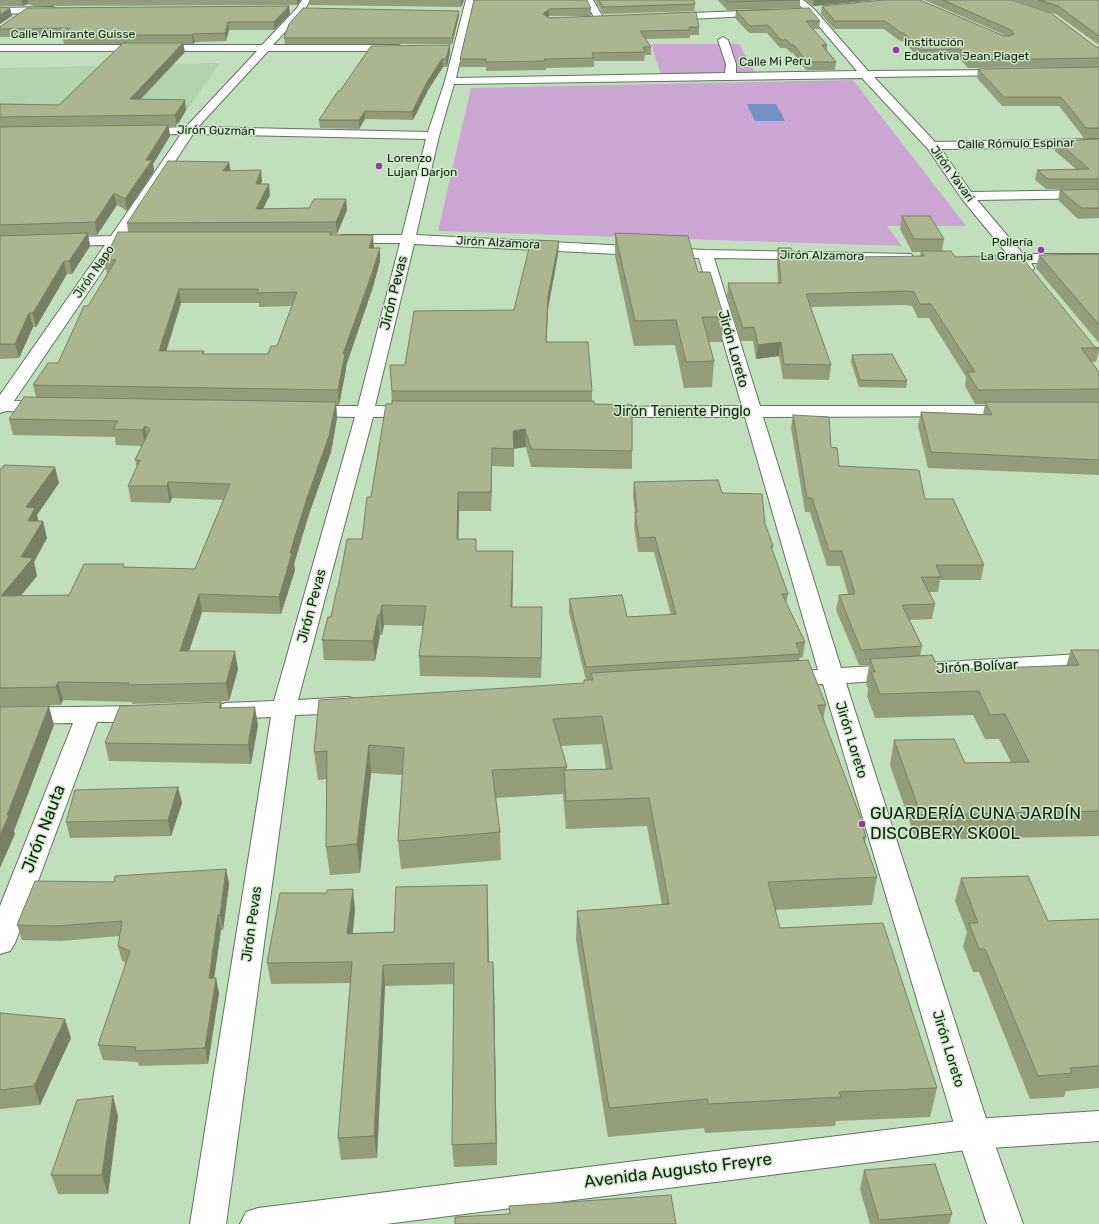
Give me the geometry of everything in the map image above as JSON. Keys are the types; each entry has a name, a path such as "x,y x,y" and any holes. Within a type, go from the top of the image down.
{"street":[{"path":"16,19 39,0"},
{"path":"585,20 603,19 589,0"},
{"path":"286,9 305,6"},
{"name":"Jirón Napo","path":"0,407 116,240 189,130 305,6"},
{"name":"Jirón Yavari","path":"797,6 815,11 865,74 932,146 967,196 1035,278"},
{"name":"Jirón Pevas","path":"208,1224 284,709 365,412 433,136 450,81 454,48 465,8"},
{"path":"0,11 66,10"},
{"path":"655,18 772,13"},
{"path":"723,40 731,64 731,76"},
{"name":"Calle Almirante Guisse","path":"0,48 412,48"},
{"name":"Calle Mi Peru","path":"450,81 1021,72"},
{"name":"Jirón Guzmán","path":"126,131 189,130 433,136"},
{"name":"Calle Rómulo Espinar","path":"932,146 1099,143"},
{"path":"967,196 1099,194"},
{"name":"Jirón Alzamora","path":"329,239 408,239 705,254 918,258"},
{"path":"0,243 155,240"},
{"name":"Jirón Loreto","path":"705,254 832,676 974,1134 1005,1224"},
{"path":"981,259 1020,260 1099,258"},
{"path":"0,407 64,407"},
{"path":"294,411 428,412"},
{"name":"Jirón Teniente Pinglo","path":"586,412 1028,411"},
{"name":"Jirón Bolívar","path":"760,680 1099,660"},
{"path":"206,712 371,704"},
{"path":"0,716 88,716 166,713"},
{"name":"Jirón Nauta","path":"0,943 88,716"},
{"name":"Avenida Augusto Freyre","path":"258,1224 974,1134 1099,1126"}],"shaded area":[{"path":"651,44 739,44 756,74 661,75"},
{"path":"220,63 178,123 0,129 0,68"},
{"path":"853,80 966,226 887,226 902,246 438,231 471,88"}],"water":[{"path":"747,104 776,104 785,121 755,121"}],"building":[{"path":"474,0 587,0 591,8 549,9 543,14 549,18 696,12 699,27 689,27 690,30 640,31 651,47 643,47 645,52 592,53 594,58 544,59 546,61 486,62 486,59 460,59"},
{"path":"599,0 694,0 695,4 603,7"},
{"path":"726,0 800,0 728,2"},
{"path":"884,0 920,0 1004,36 1010,36 1014,34 1011,30 943,0 1012,0 1051,13 1096,47 1099,47 1099,58 970,60 960,49 920,50 904,33 901,33 885,21 835,21 822,6"},
{"path":"1039,0 1099,0 1099,36 1058,6"},
{"path":"289,6 274,22 228,22 225,33 192,35 62,35 70,28 0,29 0,27 27,8"},
{"path":"0,7 10,8 0,15"},
{"path":"303,8 459,11 452,38 284,38 289,24"},
{"path":"809,8 820,21 806,21 827,45 822,45 836,62 807,62 794,45 791,45 787,40 781,40 768,25 750,26 736,11"},
{"path":"123,43 183,43 130,99 185,100 175,115 0,117 0,104 59,105"},
{"path":"450,45 446,59 442,59 427,82 412,112 365,111 359,120 319,120 371,46"},
{"path":"1099,67 1099,128 1086,128 1061,97 1004,97 978,69"},
{"path":"168,125 146,160 152,160 125,199 114,193 95,222 0,225 0,127"},
{"path":"1099,139 1099,179 1048,179 1037,170 1089,169 1057,141"},
{"path":"168,161 229,162 223,171 261,170 256,184 269,184 256,209 309,208 314,199 346,199 336,222 127,223"},
{"path":"1099,189 1099,208 1081,208 1060,190"},
{"path":"902,216 930,216 944,239 914,239"},
{"path":"118,232 331,232 330,235 373,235 369,248 380,248 343,354 345,354 338,390 33,385 48,363 58,363 84,306 88,306 116,260 104,260","holes":["179,289 258,289 257,293 297,292 277,346 271,346 268,354 202,354 204,351 159,351"]},
{"path":"88,233 69,261 64,261 33,313 29,313 15,344 0,344 0,236"},
{"path":"615,233 688,236 698,272 710,272 724,317 702,317 714,361 686,362 676,320 635,321"},
{"path":"531,240 559,241 548,296 546,342 588,342 592,391 392,391 390,365 405,365 414,311 514,310"},
{"path":"778,248 791,248 794,258 924,256 921,251 951,251 955,257 1020,255 1095,347 1099,348 1081,348 1099,372 1099,389 978,390 967,372 975,372 931,304 920,304 914,292 906,291 806,294 831,365 784,364 781,342 758,345 754,327 743,328 728,283 781,283"},
{"path":"1099,254 1099,325 1039,255"},
{"path":"892,354 907,381 860,380 852,355"},
{"path":"24,397 336,402 329,436 307,498 290,553 292,553 279,597 199,594 180,651 235,651 226,683 128,685 129,683 58,682 56,687 0,688 0,470 4,465 55,467 26,507 35,508 28,521 43,521 21,557 33,558 1,596 69,595 84,564 124,564 123,567 195,569 230,484 168,482 167,486 128,486 140,460 135,460 150,429 145,426 142,430 113,429 118,421 9,419"},
{"path":"392,401 594,401 594,404 632,405 632,451 531,449 525,429 513,431 514,449 492,448 491,492 458,492 457,539 476,539 476,551 513,551 511,607 542,607 541,658 419,656 426,606 382,605 380,615 378,615 373,641 322,640 328,617 331,617 347,539 362,539 367,497 371,497 386,404 392,404"},
{"path":"985,402 1099,402 1099,460 931,452 921,412 992,415"},
{"path":"793,415 829,417 831,447 837,448 839,466 919,470 925,499 953,499 984,565 936,565 941,577 921,577 935,604 902,605 922,646 861,650 839,595 855,594 842,551 829,551 812,498 807,498"},
{"path":"718,480 722,493 762,494 765,524 788,594 782,594 805,642 796,643 800,654 586,667 569,599 622,595 627,617 676,614 655,537 639,538 635,512 637,512 634,482"},
{"path":"1071,650 1099,650 1099,811 921,815 894,740 954,739 965,763 1029,762 1005,714 990,715 979,691 880,694 871,672 875,672 870,659 932,655 939,670 1079,665"},
{"path":"808,660 826,705 818,705 860,816 866,837 863,837 877,877 768,882 780,928 883,923 937,1088 839,1092 841,1097 708,1104 707,1099 609,1108 577,911 669,904 649,798 566,801 564,770 612,769 602,716 553,719 567,767 492,770 500,832 398,841 404,748 369,745 357,844 326,847 327,751 314,752 319,700 584,683 584,680 593,680 591,673"},
{"path":"221,702 219,708 255,707 248,745 105,743 120,706"},
{"path":"49,706 7,815 9,815 0,835 0,707"},
{"path":"178,787 168,820 66,822 75,790"},
{"path":"226,869 209,978 216,978 205,1048 135,1051 136,1047 98,1045 130,951 118,946 122,921 56,926 17,925 35,881 114,882 115,876"},
{"path":"1028,876 1048,921 1099,919 1099,1066 1070,1068 1072,1073 1038,1076 985,949 979,949 969,923 978,923 961,878"},
{"path":"487,885 488,962 493,962 496,1143 452,1145 454,963 383,965 374,1136 338,1138 352,962 267,963 280,893 327,893 327,890 353,889 347,934 394,932 396,887"},
{"path":"0,1013 65,1019 34,1086 0,1090"},
{"path":"113,1096 102,1175 51,1175 77,1100"},
{"path":"935,1164 952,1214 879,1220 864,1170"},
{"path":"671,1195 676,1224 455,1224 455,1217 510,1214 509,1206"}],"place":[{"name":"Institución Educativa Jean Piaget","path":"896,50"},
{"name":"Lorenzo Lujan Darjon","path":"379,166"},
{"name":"Pollería La Granja","path":"1041,250"},
{"name":"GUARDERÍA CUNA JARDÍN DISCOBERY SKOOL","path":"862,824"}]}
